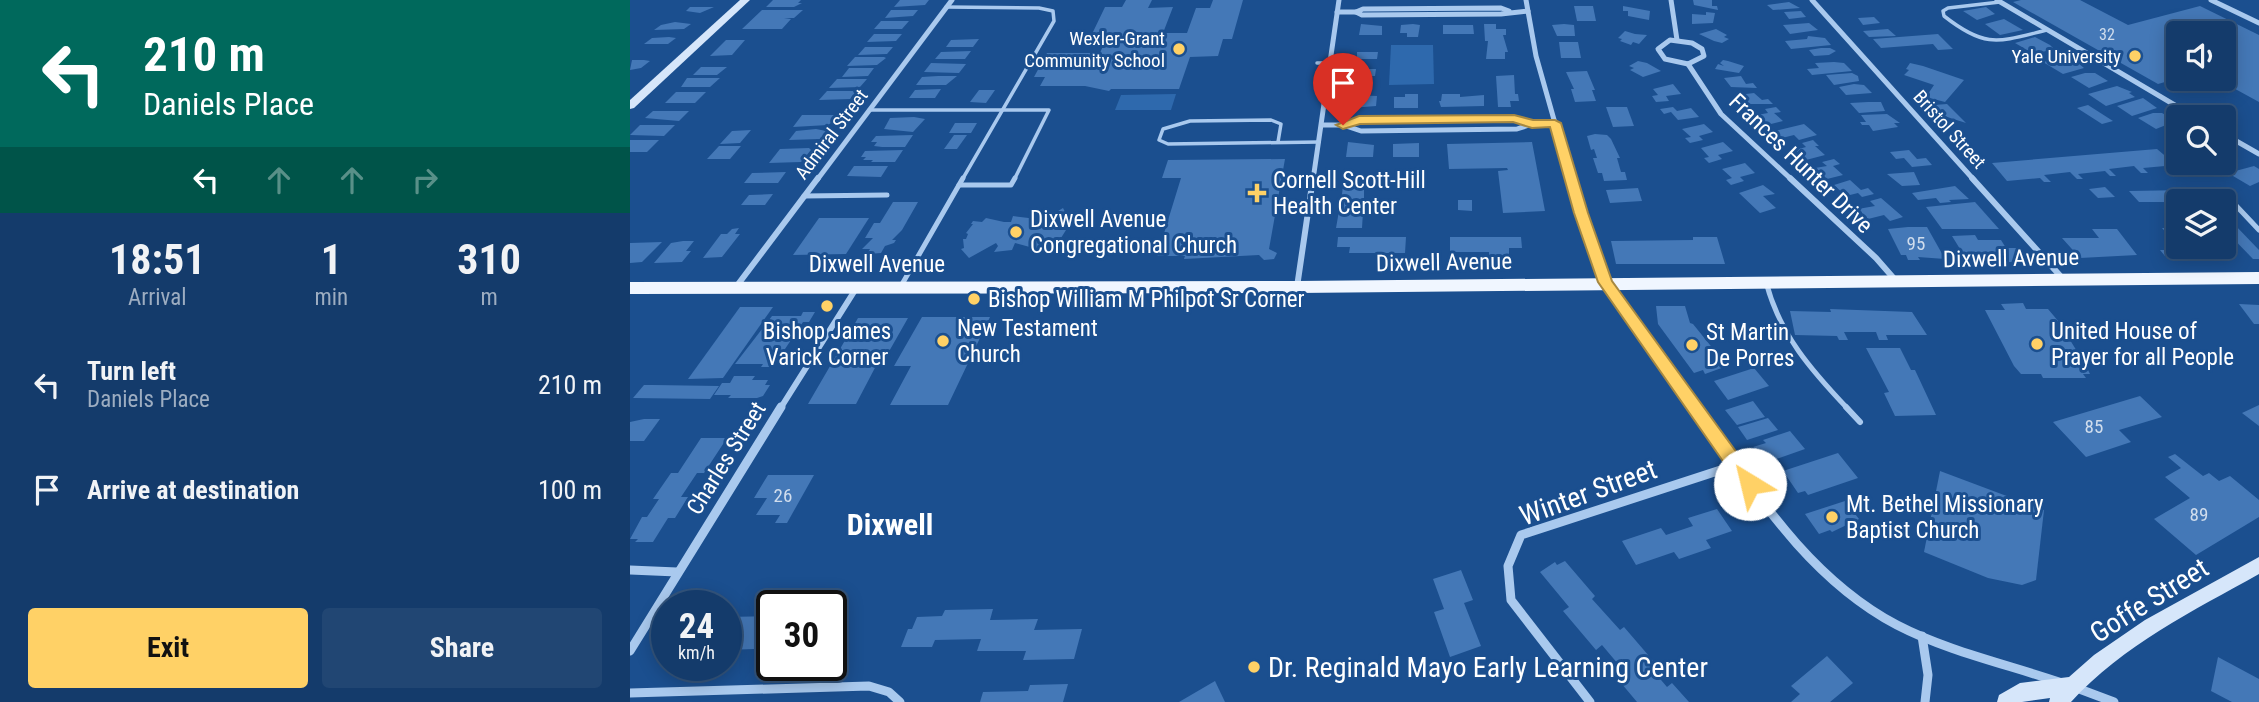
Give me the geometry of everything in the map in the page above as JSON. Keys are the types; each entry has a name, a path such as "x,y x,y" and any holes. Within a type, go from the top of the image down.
{"main road":[{"path":"630,106 745,0"},
{"name":"Dixwell Avenue","path":"630,288 1297,287 1605,282 2259,278"},
{"name":"Goffe Street","path":"2058,702 2071,686 2127,643 2259,565"},
{"path":"2006,702 2020,692 2071,686"}],"street":[{"name":"Admiral Street","path":"736,287 952,0"},
{"path":"1297,287 1339,0"},
{"path":"1526,0 1536,57 1581,213 1605,282 1777,522 1826,576 1871,609 1922,636 2114,702"},
{"path":"1671,0 1677,40"},
{"name":"Bristol Street","path":"1812,0 2064,280"},
{"path":"2211,0 2259,23"},
{"path":"1998,1 2175,105"},
{"path":"1337,12 1404,15 1501,14 1528,11"},
{"path":"1677,40 1692,43 1702,50 1704,56 1701,60 1688,64 1672,62 1659,53 1660,45 1677,40"},
{"name":"Frances Hunter Drive","path":"1688,64 1721,114 1876,258 1898,282"},
{"path":"1322,125 1343,125 1359,120 1514,119 1532,124 1555,123"},
{"path":"1343,125 1361,131 1374,131 1517,130 1532,124"},
{"path":"2236,141 2259,154"},
{"name":"Charles Street","path":"630,651 857,287"},
{"name":"Winter Street","path":"1590,702 1511,600 1506,582 1511,550 1521,535 1736,465"},
{"path":"630,570 677,572"},
{"path":"1922,636 1928,675 1925,702"},
{"path":"630,693 869,686 889,692 900,702"}],"lane":[{"path":"1998,1 1948,8 1943,12 1944,16 1971,37 1998,41 2048,30"},
{"path":"901,286 1054,21 1053,11 1039,8 946,8"},
{"path":"1317,63 1329,63"},
{"path":"869,110 1049,110 1010,185 959,185"},
{"path":"1278,142 1281,124 1271,120 1190,121 1163,129 1159,140 1168,144 1319,142"},
{"path":"804,196 887,195"},
{"path":"2236,206 2259,230"},
{"path":"1766,282 1778,322 1790,345 1860,422"}],"shaded area":[{"path":"1391,45 1433,45 1434,84 1389,85"},
{"path":"1176,94 1171,110 1115,110 1121,95"}],"building":[{"path":"773,0 801,0 798,3 802,3 794,7 766,7"},
{"path":"900,0 929,0 925,5 894,7"},
{"path":"1126,0 1152,0 1148,8 1173,7 1163,33 1187,33 1196,8 1210,8 1213,0 1243,0 1232,39 1223,39 1218,56 1190,57 1179,89 1109,91 1085,86 1040,86 1045,77 1034,77 1047,53 1100,53 1106,39 1097,39 1099,34 1092,34 1105,7 1122,7"},
{"path":"1693,0 1712,0 1712,6 1717,6 1718,10 1694,5"},
{"path":"2080,0 2128,25 2200,6 2231,21 2166,21 2166,82 2158,84 2013,2"},
{"path":"1789,2 1800,8 1773,10 1767,5"},
{"path":"1574,6 1593,6 1596,21 1577,21"},
{"path":"1623,6 1650,11 1649,20 1628,16 1628,11 1623,11"},
{"path":"690,7 714,7 700,13 686,11"},
{"path":"1986,7 1995,14 1977,20 1963,11"},
{"path":"762,10 803,10 794,18 784,18 791,19 782,29 742,29"},
{"path":"891,10 918,10 913,16 885,18"},
{"path":"1801,11 1806,17 1789,19 1784,12"},
{"path":"1706,12 1715,13 1713,23 1692,24 1692,14 1706,15"},
{"path":"1874,17 1880,23 1863,25 1858,18"},
{"path":"2004,19 2023,30 2000,35 1985,24"},
{"path":"881,21 909,21 902,29 874,29"},
{"path":"675,22 691,24 684,29 654,30 661,25"},
{"path":"1809,23 1818,30 1790,34 1783,25"},
{"path":"1361,24 1382,26 1382,35 1359,35"},
{"path":"1484,24 1496,24 1496,29 1506,29 1506,35 1503,35 1508,52 1505,52 1505,59 1486,59 1488,41 1485,41"},
{"path":"2236,24 2259,35 2259,102 2236,89"},
{"path":"1401,25 1420,25 1418,37 1407,37 1407,33 1400,33"},
{"path":"1443,25 1473,25 1474,34 1443,34"},
{"path":"1552,25 1574,25 1575,36 1557,36"},
{"path":"1716,29 1729,39 1722,43 1699,34"},
{"path":"1888,29 1896,36 1869,37 1863,31"},
{"path":"1625,31 1647,35 1639,44 1633,42 1631,45 1618,38"},
{"path":"874,34 902,34 896,41 867,42"},
{"path":"1938,34 1953,49 1938,50 1933,44 1881,48 1873,39"},
{"path":"1808,36 1825,38 1831,45 1791,49 1785,41 1807,39"},
{"path":"2035,37 2054,49 2034,54 2015,43"},
{"path":"652,38 676,38 668,44 644,44"},
{"path":"979,39 973,47 946,47 951,40"},
{"path":"726,40 745,40 732,55 710,56"},
{"path":"1559,42 1578,42 1581,58 1561,58"},
{"path":"865,47 893,47 887,54 858,55"},
{"path":"1821,48 1836,51 1829,55 1814,56 1809,50"},
{"path":"971,51 965,59 935,59 941,52"},
{"path":"1357,52 1378,52 1377,59 1357,59"},
{"path":"2065,56 2084,68 2063,74 2043,62"},
{"path":"855,57 886,58 877,65 847,66"},
{"path":"632,60 650,61 641,68 630,70"},
{"path":"1723,60 1744,66 1739,73 1715,69 1718,64 1724,66 1720,63"},
{"path":"1638,61 1661,71 1643,77 1630,70 1634,68 1629,66"},
{"path":"931,63 966,64 959,73 924,72"},
{"path":"1815,63 1844,63 1852,71 1812,75 1807,69 1819,68"},
{"path":"1910,63 1964,80 1945,102 1926,97 1934,85 1904,75 1909,70 1906,69"},
{"path":"701,67 727,67 717,75 693,75"},
{"path":"849,68 874,68 868,76 842,77"},
{"path":"1354,69 1376,69 1375,76 1354,76"},
{"path":"1587,71 1595,90 1592,90 1596,101 1575,102 1571,89 1574,89 1566,72"},
{"path":"1852,73 1858,76 1859,81 1834,85 1826,75"},
{"path":"2095,73 2108,81 2089,88 2071,77"},
{"path":"1514,75 1515,94 1518,94 1519,101 1510,101 1511,107 1498,107 1496,76"},
{"path":"957,76 946,85 916,85 922,77"},
{"path":"1741,76 1746,84 1753,83 1757,88 1731,87 1724,78"},
{"path":"687,78 720,78 710,87 681,87"},
{"path":"837,79 867,79 860,87 829,88"},
{"path":"1673,84 1681,94 1666,96 1669,101 1656,102 1652,96 1658,95 1653,89"},
{"path":"1864,85 1872,93 1846,95 1839,87"},
{"path":"2117,86 2132,92 2129,93 2135,97 2106,106 2088,94"},
{"path":"941,89 935,98 909,98 915,90"},
{"path":"979,90 995,90 986,103 970,102"},
{"path":"827,91 857,91 850,99 819,100"},
{"path":"676,92 706,92 695,103 665,103"},
{"path":"1754,93 1773,104 1747,104 1738,95"},
{"path":"1405,94 1418,94 1418,108 1394,108 1394,97 1405,97"},
{"path":"1442,94 1460,94 1460,97 1484,95 1484,106 1441,107 1439,101"},
{"path":"1353,95 1377,96 1376,106 1351,108"},
{"path":"2143,98 2157,108 2132,116 2117,106"},
{"path":"1881,102 1885,111 1859,113 1850,103"},
{"path":"1947,104 1966,123 1944,116 1934,105"},
{"path":"2088,105 2113,121 2102,124 2077,108"},
{"path":"1606,107 1627,107 1634,126 1613,127"},
{"path":"1673,107 1677,111 1691,108 1699,117 1678,120 1671,112 1664,114 1660,109"},
{"path":"1776,107 1781,112 1774,113 1783,121 1767,125 1757,115 1768,113 1765,109"},
{"path":"653,111 689,111 679,121 645,118"},
{"path":"2162,113 2166,115 2166,125 2156,129 2138,118"},
{"path":"1887,114 1900,123 1894,123 1898,127 1873,131 1869,125 1862,125 1860,122 1866,122 1861,115"},
{"path":"802,115 841,116 828,125 793,127"},
{"path":"890,118 925,119 913,132 884,129"},
{"path":"955,123 977,123 971,133 949,133"},
{"path":"1704,124 1713,132 1699,136 1703,140 1690,143 1685,138 1691,137 1682,129"},
{"path":"1804,124 1817,135 1799,140 1794,135 1782,138 1775,131"},
{"path":"640,125 675,125 664,136 630,135"},
{"path":"751,130 740,143 720,144 732,131"},
{"path":"796,131 826,131 820,139 789,140"},
{"path":"913,135 905,147 874,146 877,142 871,142 876,136"},
{"path":"954,135 967,135 957,149 944,149"},
{"path":"1607,135 1611,139 1620,158 1617,158 1621,172 1625,172 1627,180 1604,181 1602,173 1598,173 1593,158 1597,158 1594,149 1591,150 1587,136"},
{"path":"630,140 659,140 647,152 630,152"},
{"path":"1813,140 1819,146 1815,146 1825,155 1806,160 1795,150 1806,147 1802,143"},
{"path":"1348,142 1374,145 1373,157 1346,157"},
{"path":"1532,142 1545,211 1503,213 1498,171 1508,170 1507,168 1449,169 1447,144"},
{"path":"1723,142 1733,151 1718,155 1722,159 1709,163 1704,158 1709,157 1701,148"},
{"path":"1419,143 1419,157 1393,157 1393,144"},
{"path":"719,146 741,146 730,159 707,159"},
{"path":"780,149 811,150 801,162 769,163"},
{"path":"2157,149 2166,157 2166,166 2143,168 2148,173 2141,173 2134,166 2109,169 2116,176 2110,176 2105,171 2078,174 2083,179 2077,179 2070,172 2044,175 2051,182 2044,182 2040,178 2007,181 1992,163"},
{"path":"903,150 895,162 871,162 873,160 863,160 866,157 861,157 865,151"},
{"path":"1909,150 1917,159 1926,158 1932,165 1912,167 1904,158 1896,159 1890,152"},
{"path":"1285,159 1269,249 1277,253 1274,259 1264,260 1259,255 1184,259 1185,256 1157,256 1181,178 1162,178 1168,160"},
{"path":"1834,159 1840,164 1833,166 1843,175 1827,179 1815,168 1827,166 1822,162"},
{"path":"1745,163 1755,173 1740,177 1744,181 1731,185 1726,180 1732,178 1722,169"},
{"path":"854,166 888,166 881,177 847,176"},
{"path":"2254,166 2259,169 2259,182 2250,186 2231,175 2236,175 2236,171"},
{"path":"786,172 778,183 744,183 752,173"},
{"path":"1914,172 1920,185 1902,186 1887,174"},
{"path":"1850,180 1861,190 1868,188 1874,194 1862,197 1858,193 1846,196 1834,185"},
{"path":"1763,185 1775,194 1763,196 1776,208 1760,213 1739,193"},
{"path":"1343,186 1364,186 1364,201 1368,201 1367,212 1363,212 1362,228 1336,228 1339,211 1343,211"},
{"path":"1955,186 1969,199 1940,203 1936,198 1918,200 1912,193"},
{"path":"2105,187 2115,197 2098,198 2089,189"},
{"path":"1638,188 1642,201 1610,203 1606,190"},
{"path":"2166,190 2166,202 2139,202 2129,191"},
{"path":"773,194 765,205 741,205 749,195"},
{"path":"1881,198 1903,217 1890,221 1884,215 1868,219 1858,209 1875,206 1870,201"},
{"path":"1458,200 1472,200 1472,211 1458,210"},
{"path":"893,202 918,202 902,230 892,240 896,240 894,243 885,246 881,253 867,254 870,249 862,249 873,238 865,238 874,223 880,223"},
{"path":"1975,202 1999,229 1942,229 1926,207"},
{"name":"Dixwell Avenue Congregational Church","path":"1063,208 1066,214 1058,217 1059,230 1066,230 1061,238 1051,239 1047,244 1050,247 1040,253 1039,247 1037,249 1015,243 1012,250 994,252 998,246 996,243 969,258 961,249 964,248 963,239 966,239 966,233 973,221 982,222 986,218 1011,222 1013,216 1037,219 1050,216"},
{"path":"819,218 869,218 846,254 793,255"},
{"path":"2236,226 2259,250 2259,259 2253,259 2236,241"},
{"path":"1927,227 1945,259 1918,257 1920,260 1908,260 1906,255 1901,255 1888,229"},
{"path":"739,228 735,234 740,234 722,257 703,258 721,234"},
{"path":"2092,229 2117,229 2137,255 2080,258 2062,238 2099,238"},
{"path":"1975,235 1978,240 2001,240 2006,248 2016,248 2026,262 1968,262 1952,236"},
{"path":"1338,237 1406,237 1405,253 1349,253 1350,247 1337,247"},
{"path":"1450,237 1521,237 1522,248 1509,248 1509,257 1489,257 1489,252 1450,252"},
{"path":"1693,237 1717,237 1725,264 1616,264 1611,241 1693,240"},
{"path":"694,241 686,251 691,251 682,262 654,263 671,243"},
{"path":"662,242 642,262 630,263 630,243"},
{"name":"United House of Prayer for all People","path":"2023,303 2026,309 2048,309 2059,322 2090,374 2083,374 2086,378 2043,378 2041,374 2021,374 2014,366 1985,310 2005,310 2001,304"},
{"path":"2239,304 2259,305 2259,324 2254,324"},
{"name":"St Martin De Porres","path":"1656,306 1685,306 1690,323 1727,366 1705,374 1703,370 1694,373 1658,324"},
{"path":"740,307 773,307 723,378 688,379"},
{"path":"1830,309 1912,312 1927,335 1886,335 1888,340 1879,340 1876,332 1844,332 1848,340 1839,340 1837,336 1795,335 1790,311 1831,312"},
{"path":"803,312 815,312 809,322 803,322 773,367 761,367 763,364 735,364 772,316 801,316"},
{"name":"New Testament Church","path":"922,317 990,317 948,405 890,405 911,366 894,366"},
{"path":"858,318 908,318 883,362 878,362 856,404 808,404"},
{"path":"1866,348 1900,348 1911,370 1915,370 1936,415 1895,416 1884,393 1889,392"},
{"path":"1754,368 1769,386 1728,400 1714,381"},
{"path":"734,376 755,376 752,380 768,380 765,385 770,385 763,396 757,398 714,395 722,383 730,383"},
{"path":"644,385 719,386 710,399 633,398"},
{"path":"2140,396 2162,417 2119,430 2131,442 2086,457 2053,422"},
{"path":"1753,401 1765,417 1737,425 1725,410"},
{"path":"2259,405 2259,426 2242,413"},
{"path":"1768,418 1778,430 1747,440 1738,427"},
{"path":"660,419 644,441 630,441 630,422"},
{"path":"1790,431 1805,449 1765,463 1753,447 1766,443 1763,440"},
{"path":"701,438 727,438 704,473 697,473 681,497 688,497 675,518 668,518 653,542 635,542 638,539 630,539 642,517 647,517 659,499 653,499 671,473 678,473"},
{"path":"1838,453 1858,478 1808,495 1805,491 1798,493 1783,471"},
{"path":"2175,454 2203,476 2209,473 2219,481 2230,476 2259,500 2259,517 2196,555 2154,519 2190,498 2165,477 2181,468 2168,457"},
{"path":"1940,471 2044,510 2036,580 2022,585 1988,578 1924,552"},
{"path":"768,475 814,475 787,523 775,523 780,515 756,515 767,498 754,498"},
{"name":"Mt. Bethel Missionary Baptist Church","path":"1845,501 1859,519 1832,532 1830,530 1819,534 1805,514"},
{"path":"1717,509 1732,531 1706,540 1711,548 1679,559 1674,552 1636,565 1622,541 1661,528 1666,535 1693,526 1688,518"},
{"path":"1565,561 1595,596 1592,599 1620,630 1624,627 1655,663 1650,667 1667,687 1672,683 1689,702 1637,702 1616,677 1624,671 1602,645 1596,650 1563,611 1569,607 1540,572 1555,562 1557,565"},
{"path":"1461,570 1473,600 1464,603 1481,646 1450,657 1434,612 1444,609 1433,579"},
{"path":"993,609 990,620 1038,619 1034,630 1082,629 1074,659 1023,660 1026,651 977,651 981,639 935,640 932,647 901,647 908,629 912,629 917,617 942,616 945,610"},
{"path":"756,616 754,649 742,649 742,617"},
{"path":"1827,656 1853,683 1830,702 1791,702 1800,694 1791,686"},
{"path":"2218,657 2259,679 2259,702 2232,702 2211,691"},
{"path":"1215,681 1225,702 1179,702"},
{"path":"1068,684 1063,702 980,702 983,692 1028,691 1030,685"}],"place":[{"name":"Wexler-Grant Community School","path":"1179,49"},
{"name":"Yale University","path":"2135,56"},
{"name":"Cornell Scott-Hill Health Center","path":"1257,193"},
{"name":"Dixwell Avenue Congregational Church","path":"1016,232"},
{"name":"Bishop William M Philpot Sr Corner","path":"974,299"},
{"name":"Bishop James Varick Corner","path":"827,306"},
{"name":"New Testament Church","path":"943,341"},
{"name":"United House of Prayer for all People","path":"2037,344"},
{"name":"St Martin De Porres","path":"1692,345"},
{"name":"Mt. Bethel Missionary Baptist Church","path":"1832,517"},
{"name":"Dr. Reginald Mayo Early Learning Center","path":"1254,667"}],"district":[{"name":"Dixwell","path":"890,525"}],"route":[{"path":"1343,125 1359,120 1514,119 1532,124 1555,123 1581,213 1605,282 1750,484"}]}
